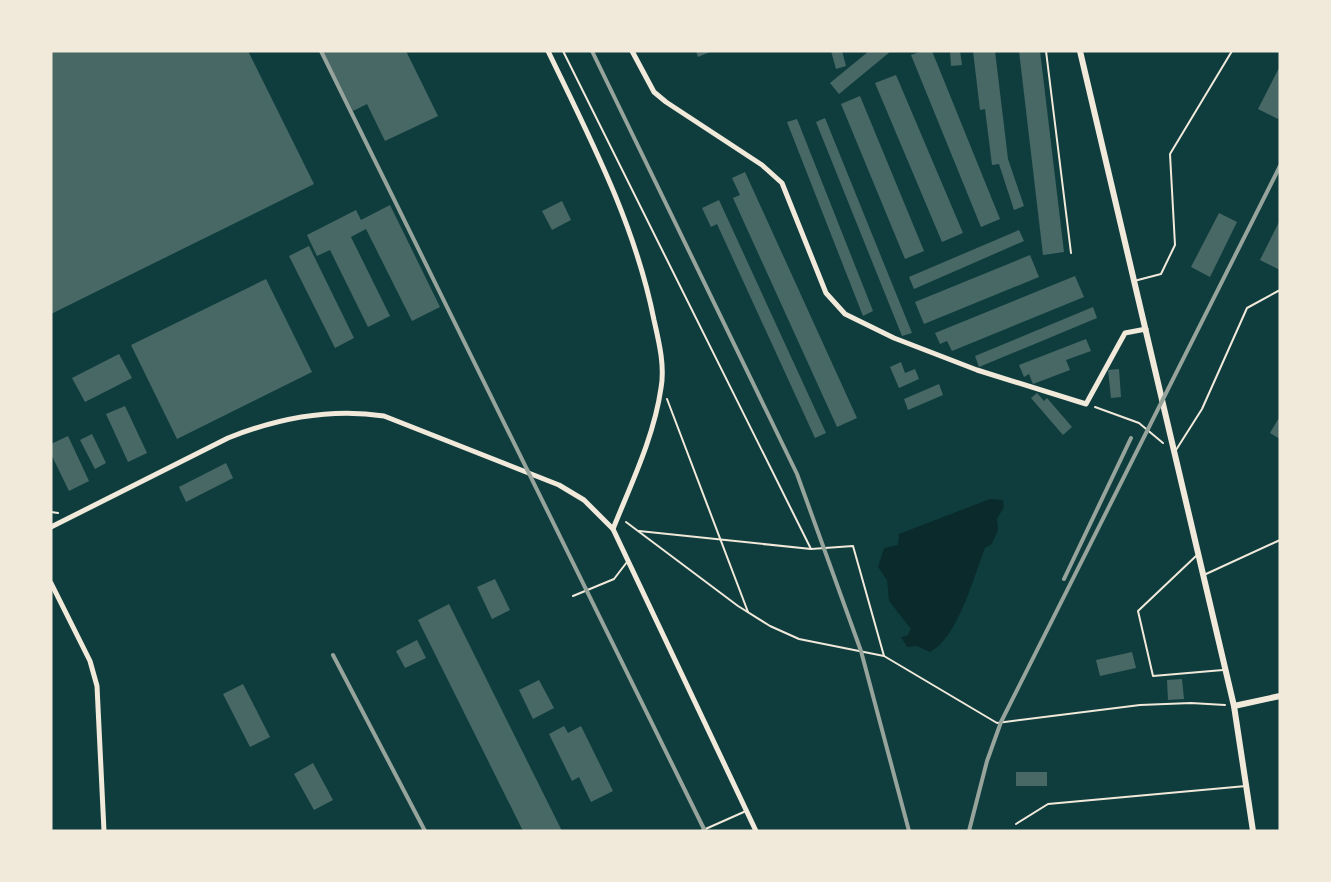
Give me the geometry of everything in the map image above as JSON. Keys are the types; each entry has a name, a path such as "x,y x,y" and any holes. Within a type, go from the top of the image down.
{"street":[{"path":"548,51 624,215 652,309 660,347 662,385 655,419 613,530"},
{"path":"632,51 654,92 762,165 782,183 826,293 845,314 894,338 977,370 1086,404 1125,333 1146,329"},
{"path":"1080,51 1234,706 1253,831"},
{"path":"51,527 248,430 322,413 356,412 384,416 559,485 584,500 613,530 756,831"},
{"path":"51,583 90,661 97,686 104,831"},
{"path":"1234,706 1280,696"}],"lane":[{"path":"1046,51 1071,253"},
{"path":"1134,281 1161,274 1175,245 1170,154 1232,51"},
{"path":"1174,453 1202,409 1247,308 1280,290"},
{"path":"1203,575 1280,540"},
{"path":"1198,554 1138,611 1153,676 1225,669"},
{"path":"573,596 614,579 628,561"},
{"path":"1016,824 1048,804 1246,786"},
{"path":"701,831 746,810"}],"path":[{"path":"563,51 811,549"},
{"path":"662,385 748,612"},
{"path":"1086,404 1139,423 1174,453"},
{"path":"619,516 770,627 799,639 884,656 997,723 1140,705 1191,703 1234,706"},
{"path":"638,531 811,549 853,546 884,656"}],"water":[{"path":"990,499 1003,500 1004,507 997,519 998,530 992,544 985,548 957,620 940,645 930,652 917,646 907,647 901,637 907,636 911,629 889,601 887,580 878,567 884,548 898,545 899,534"}],"building":[{"path":"51,51 248,51 314,184 51,314"},
{"path":"323,51 406,51 438,116 385,141 367,104 353,111"},
{"path":"696,51 712,51 698,57"},
{"path":"831,51 842,51 846,66 836,69"},
{"path":"869,51 891,51 839,94 830,83"},
{"path":"922,51 932,51 1000,219 981,227 911,55"},
{"path":"950,51 960,51 962,65 951,66"},
{"path":"973,51 995,51 1008,159 1024,206 1014,210 999,164 992,165 985,109 980,110"},
{"path":"1019,51 1040,51 1064,252 1043,255"},
{"path":"1280,66 1280,114 1278,119 1258,109"},
{"path":"896,75 963,233 942,242 875,83"},
{"path":"860,96 924,251 905,259 841,104"},
{"path":"825,118 912,333 902,336 816,122"},
{"path":"797,119 873,311 863,316 787,122"},
{"path":"745,172 857,418 837,427 733,198 740,195 732,178"},
{"path":"719,200 826,433 815,438 717,224 711,227 702,208"},
{"path":"562,201 571,220 552,230 542,211"},
{"path":"390,205 440,307 412,321 366,229 351,237 390,316 368,327 330,250 317,256 307,235 356,210 361,220"},
{"path":"1219,213 1237,222 1210,277 1191,267"},
{"path":"1280,220 1280,270 1260,260"},
{"path":"1019,230 1024,241 914,289 909,277"},
{"path":"309,246 354,338 335,348 289,256"},
{"path":"1030,255 1039,277 924,324 915,302"},
{"path":"1075,276 1084,297 952,351 947,341 940,344 935,333"},
{"path":"266,279 312,372 177,439 131,345"},
{"path":"1093,307 1097,318 979,367 975,356"},
{"path":"1086,339 1091,351 1066,360 1070,370 1033,384 1029,374 1024,377 1019,365"},
{"path":"119,354 132,378 85,402 72,378"},
{"path":"901,362 905,373 915,369 919,379 899,388 890,367"},
{"path":"1119,369 1121,397 1111,398 1108,370"},
{"path":"939,384 943,395 908,410 904,399"},
{"path":"1037,393 1044,401 1047,398 1072,427 1063,435 1031,398"},
{"path":"125,406 147,453 128,462 106,414"},
{"path":"1280,416 1280,439 1270,433"},
{"path":"92,434 106,463 95,469 80,440"},
{"path":"68,436 89,481 69,491 51,454 51,444"},
{"path":"226,463 233,478 186,502 179,487"},
{"path":"495,579 510,610 492,619 477,587"},
{"path":"449,604 562,831 523,831 418,620"},
{"path":"417,640 426,658 405,668 396,651"},
{"path":"1132,652 1136,668 1100,676 1096,660"},
{"path":"1182,679 1184,699 1168,700 1167,680"},
{"path":"539,680 554,708 533,719 519,690"},
{"path":"243,684 270,737 250,747 223,694"},
{"path":"564,726 568,733 581,726 613,791 591,802 579,777 572,781 549,734"},
{"path":"313,763 333,800 314,810 294,774"},
{"path":"1016,772 1047,772 1047,786 1016,786"}],"railway":[{"path":"321,51 705,831"},
{"path":"592,51 797,474 861,651 909,831"},
{"path":"969,831 987,761 1001,722 1280,166"},
{"path":"1064,579 1131,438"},
{"path":"333,655 425,831"}]}
